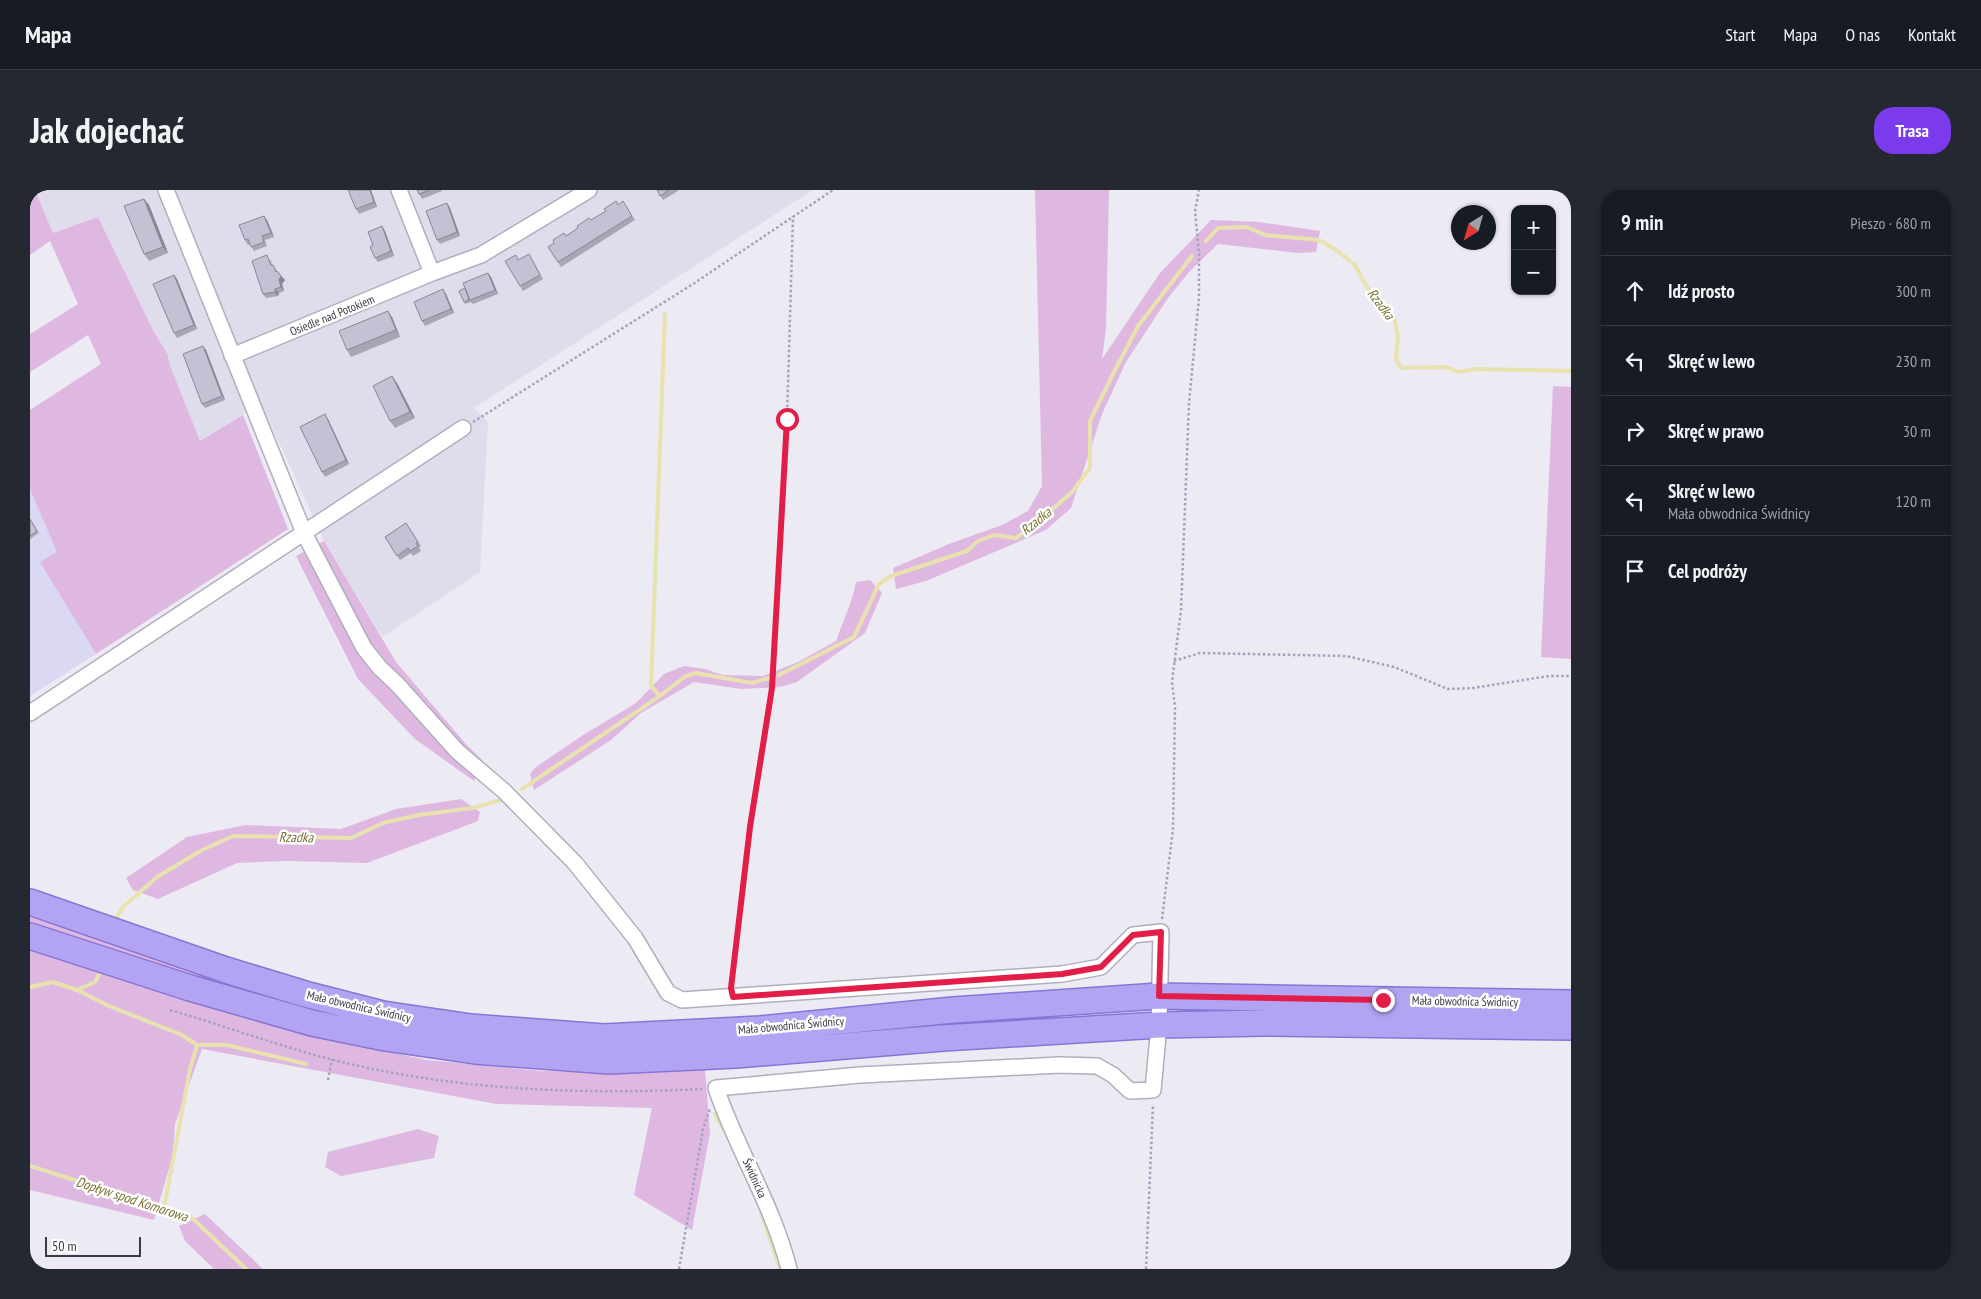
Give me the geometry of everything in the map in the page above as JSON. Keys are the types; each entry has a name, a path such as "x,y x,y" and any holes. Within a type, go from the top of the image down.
{"main road":[{"name":"Mała obwodnica Świdnicy","path":"30,902 226,970 305,994 384,1014 471,1028 604,1037 760,1029 953,1010 1159,996 1571,1002"},
{"name":"Mała obwodnica Świdnicy","path":"30,936 190,988 312,1023 385,1038 475,1051 609,1061 717,1056 943,1038 1159,1026 1273,1024 1571,1027"}],"street":[{"path":"166,190 304,533 364,648 380,668 398,685 457,751 504,791 575,863 635,938 668,993 682,1000 1062,974 1101,967 1133,935 1161,932 1159,1026 1153,1090 1130,1090 1113,1075 1097,1066 1059,1065 860,1076 716,1088"},
{"path":"399,190 432,273"},
{"name":"Osiedle nad Potokiem","path":"232,356 432,273 481,255 582,192"},
{"path":"30,713 463,428"},
{"name":"Świdnicka","path":"716,1088 726,1116 772,1217 789,1269"}],"path":[{"path":"463,428 693,284 833,190"},
{"path":"1161,932 1173,829 1175,707 1172,682 1181,610 1189,403 1199,298 1199,253 1196,211 1199,190"},
{"path":"733,997 731,988 738,916 763,735 772,688 787,419 793,216"},
{"path":"1174,661 1200,653 1346,656 1394,667 1448,689 1473,688 1549,676 1571,676"},
{"path":"170,1010 322,1057 415,1076 500,1087 638,1092 716,1088 703,1129 679,1269"},
{"path":"328,1080 332,1059"},
{"path":"1146,1269 1153,1090"}],"shaded area":[{"path":"30,190 35,190 53,233 98,217 153,330 168,355 169,363 200,441 243,415 288,529 96,654 40,562 57,552 30,489 30,410 101,364 88,335 30,372 30,334 78,304 50,241 30,255"},
{"path":"35,190 813,190 474,408 488,422 480,572 382,637 324,541 261,403 200,442 169,363 168,355 153,330 98,217 53,233"},
{"path":"1035,190 1109,190 1106,329 1102,359 1160,273 1211,220 1259,222 1320,231 1316,252 1298,253 1218,244 1189,272 1168,298 1126,362 1102,414 1071,508 1046,530 926,581 896,589 893,568 949,544 1002,525 1028,511 1042,486"},
{"path":"1553,386 1571,387 1571,659 1541,657"},
{"path":"30,489 58,552 41,562 96,654 30,696"},
{"path":"324,541 396,662 465,743 483,761 474,781 415,739 358,679 296,556"},
{"path":"870,580 882,593 865,633 797,682 780,687 741,689 694,682 641,713 611,740 534,790 530,774 536,767 580,737 636,703 664,674 684,666 705,669 723,675 763,676 798,662 836,641 850,605 856,582"},
{"path":"461,799 480,812 478,821 367,863 287,861 237,863 158,899 133,890 126,878 187,837 246,825 341,829 396,809"},
{"path":"30,914 87,935 279,997 393,1024 445,1032 565,1042 690,1042 990,1016 989,1020 856,1035 767,1044 677,1050 632,1052 545,1050 459,1042 355,1025 261,1002 30,925"},
{"path":"30,948 335,1041 428,1060 541,1071 637,1072 705,1070 710,1133 692,1230 634,1195 652,1108 496,1104 202,1049 175,1124 173,1155 154,1220 30,1190"},
{"path":"418,1129 439,1136 434,1158 341,1176 325,1167 328,1152"},
{"path":"205,1214 263,1269 214,1269 185,1241 179,1226"}],"building":[{"path":"348,190 370,190 374,202 356,209"},
{"path":"417,190 430,190 419,194"},
{"path":"657,190 669,190 660,196"},
{"path":"144,199 163,247 144,254 124,206"},
{"path":"616,201 618,205 623,201 632,216 558,262 548,247 554,243 553,240 564,233 566,236 589,218 591,220 606,211 604,209"},
{"path":"447,203 457,232 437,240 426,211"},
{"path":"264,216 271,233 262,236 264,242 251,247 248,239 245,240 239,225"},
{"path":"382,226 391,251 375,258 370,247 373,245 368,232"},
{"path":"529,254 540,275 520,286 505,261 516,255 518,260"},
{"path":"267,255 271,265 281,276 279,280 281,287 275,289 275,292 263,294 252,261"},
{"path":"488,273 495,290 470,300 463,283"},
{"path":"174,275 194,325 174,333 153,284"},
{"path":"465,288 469,300 464,302 459,291"},
{"path":"443,289 451,309 422,321 414,302"},
{"path":"388,311 396,330 347,350 339,331"},
{"path":"203,346 222,396 202,404 183,354"},
{"path":"392,376 410,412 390,421 373,386"},
{"path":"325,414 346,460 322,472 300,427"},
{"path":"30,519 37,531 30,536"},
{"path":"406,523 418,542 416,543 418,546 410,551 408,548 397,556 385,537"}],"waterway":[{"name":"Rzadka","path":"1206,241 1218,228 1247,227 1265,235 1319,240 1336,250 1355,265 1367,287 1385,310 1394,317 1398,337 1396,359 1401,368 1446,367 1459,372 1474,369 1571,371"},
{"name":"Rzadka","path":"779,675 854,637 879,584 891,576 967,551 978,541 994,535 1016,538 1072,492 1090,468 1090,421 1112,376 1138,326 1192,256"},
{"path":"660,696 651,686 665,314"},
{"name":"Rzadka","path":"522,789 657,698 686,676 696,673 752,683 769,678"},
{"name":"Rzadka","path":"115,921 122,908 157,877 202,850 233,836 351,838 383,823 419,815 472,808 501,800"},
{"name":"Rzadka","path":"77,990 95,982 102,969"},
{"path":"30,987 53,982 77,990 109,1006 182,1035 197,1045 227,1045 306,1064"},
{"path":"164,1208 190,1069 197,1045"},
{"path":"715,1114 729,1139"},
{"name":"Dopływ spod Komorowa","path":"30,1166 191,1217 246,1269"},
{"path":"761,1212 780,1269"}],"route":[{"path":"787,419 772,688 763,735 738,916 731,988 733,997 1062,974 1101,967 1133,935 1161,932 1159,996 1383,1000"}]}
